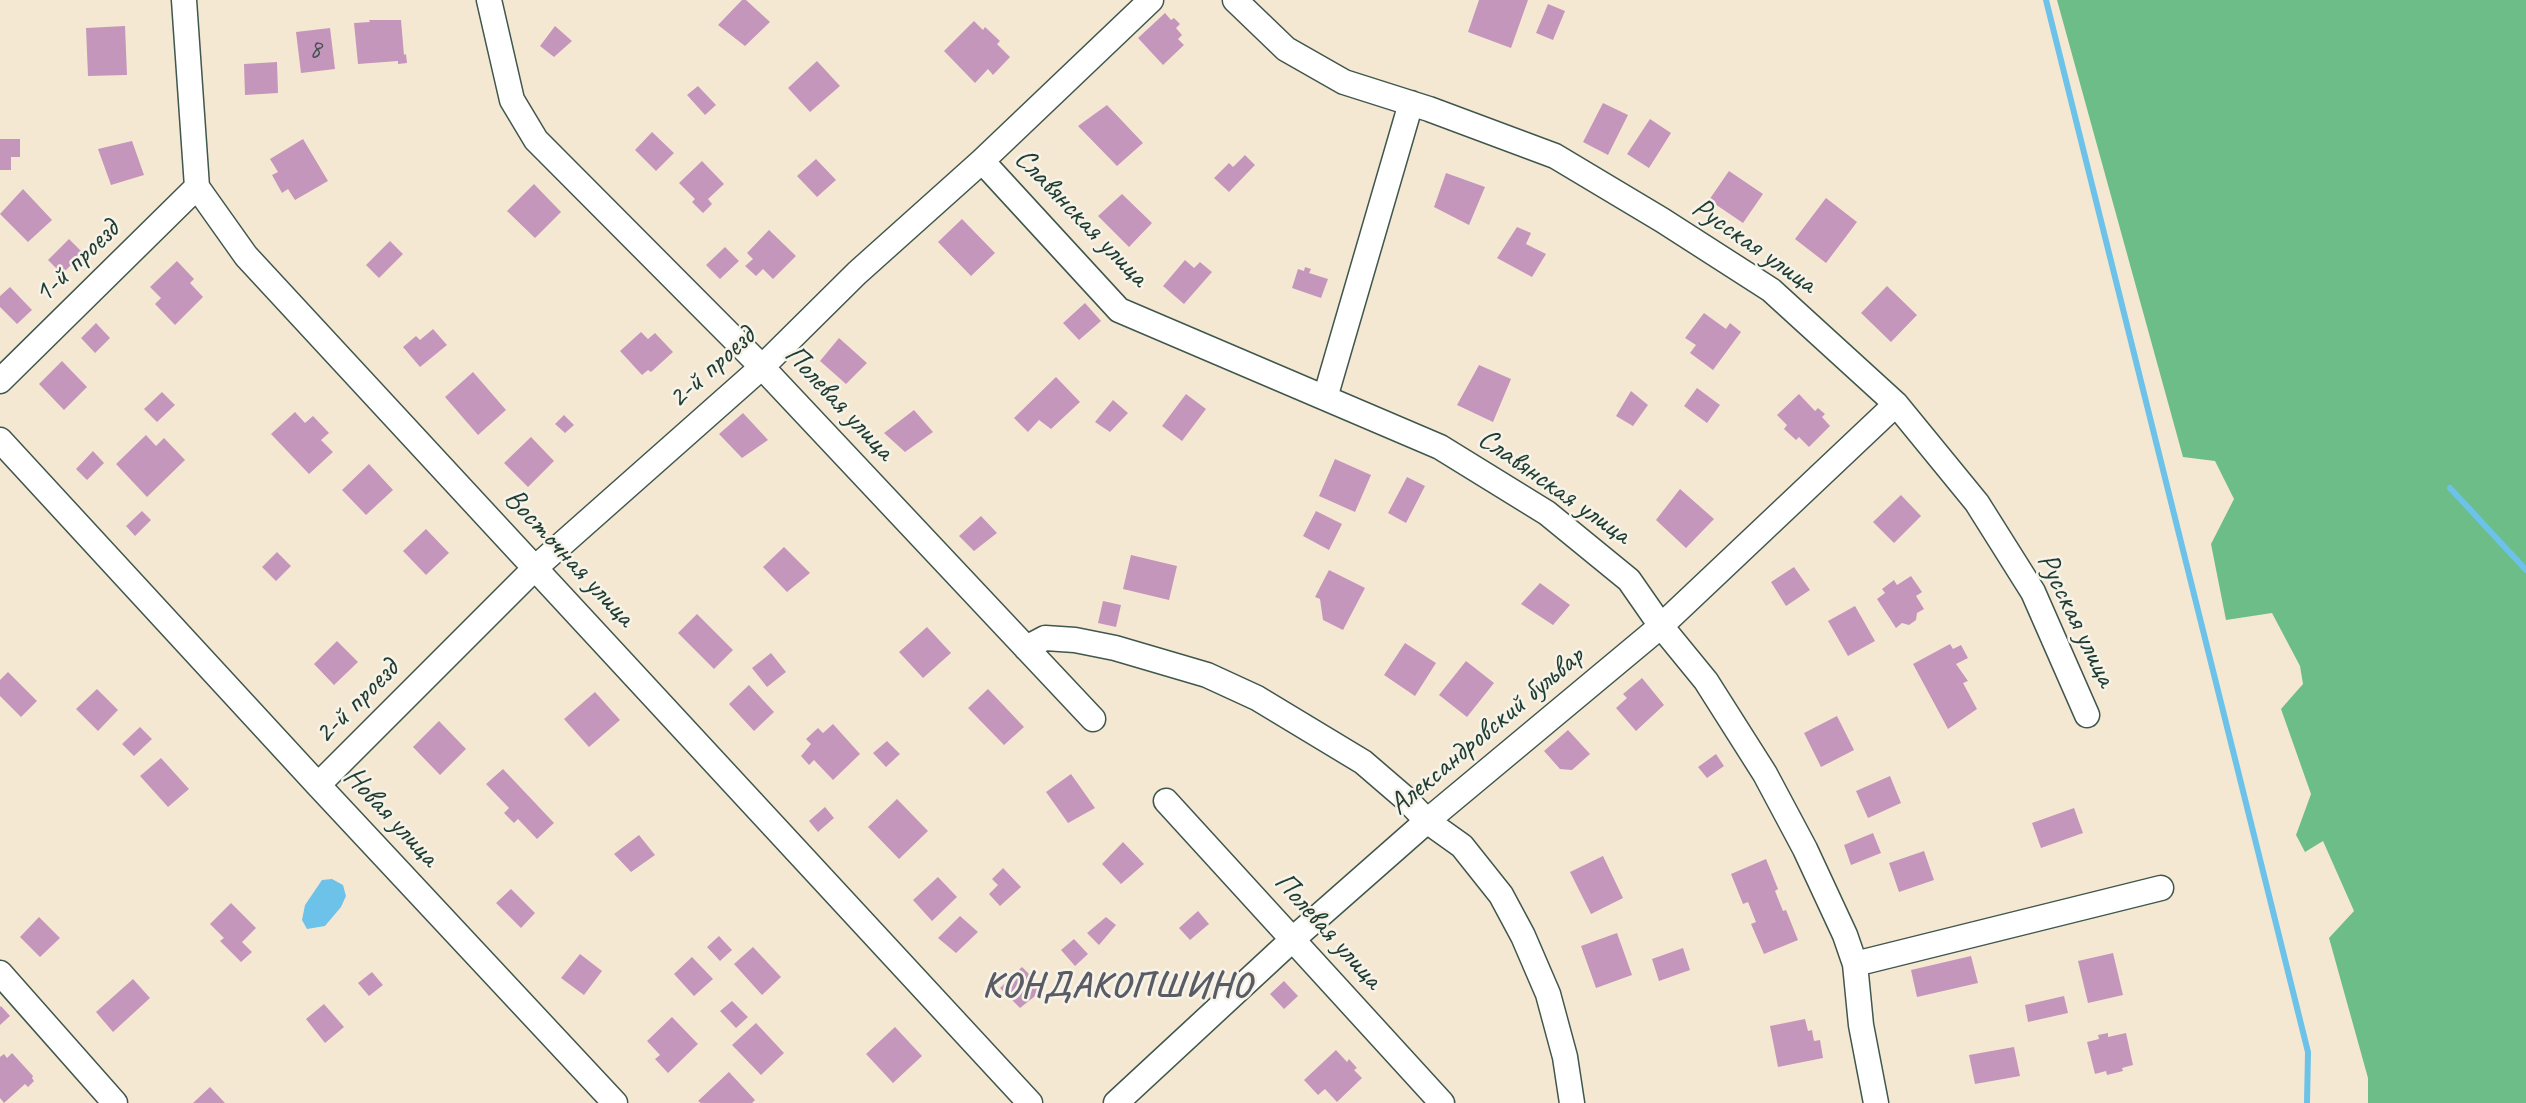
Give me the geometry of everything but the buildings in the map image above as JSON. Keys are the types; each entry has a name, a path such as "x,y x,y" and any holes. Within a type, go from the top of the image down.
{"street":[{"path":"184,0 198,187"},
{"name":"Полевая улица","path":"489,0 512,100 536,140 762,367 1093,720"},
{"name":"2-й проезд","path":"318,786 535,568 762,367 857,273 982,161 1151,0"},
{"name":"Русская улица","path":"1234,0 1286,49 1344,82 1411,103 1555,156 1772,290 1896,404 1977,503 2033,592 2087,715"},
{"path":"1325,398 1411,103"},
{"name":"Славянская улица","path":"982,161 1119,309 1440,447 1547,513 1629,580 1661,626 1706,681 1764,774 1805,849 1855,964 1861,1025 1876,1103"},
{"name":"1-й проезд","path":"0,381 198,187"},
{"name":"Восточная улица","path":"198,187 246,256 1030,1103"},
{"name":"Александровский бульвар","path":"1116,1103 1293,939 1427,821 1661,626 1896,404"},
{"name":"Новая улица","path":"0,440 318,786 615,1103"},
{"path":"1026,648 1045,638 1075,640 1115,648 1207,675 1257,698 1363,762 1406,799 1427,821 1462,846 1501,895 1523,936 1548,994 1565,1057 1572,1103"},
{"name":"Полевая улица","path":"1166,801 1442,1103"},
{"path":"1855,964 2160,888"},
{"path":"0,973 115,1103"}],"green space":[{"path":"2057,0 2526,0 2526,1103 2368,1103 2368,1078 2329,938 2354,911 2323,841 2305,852 2296,835 2311,794 2281,709 2303,684 2300,666 2272,613 2226,620 2211,544 2234,499 2215,461 2183,457"}],"water":[{"path":"332,879 343,885 346,896 341,907 325,926 307,929 302,920 305,905 322,880"}],"waterway":[{"path":"2046,0 2308,1052 2307,1103"},
{"path":"2450,488 2526,570"}],"district":[{"name":"КОНДАКОПШИНО","path":"1117,987"}]}
